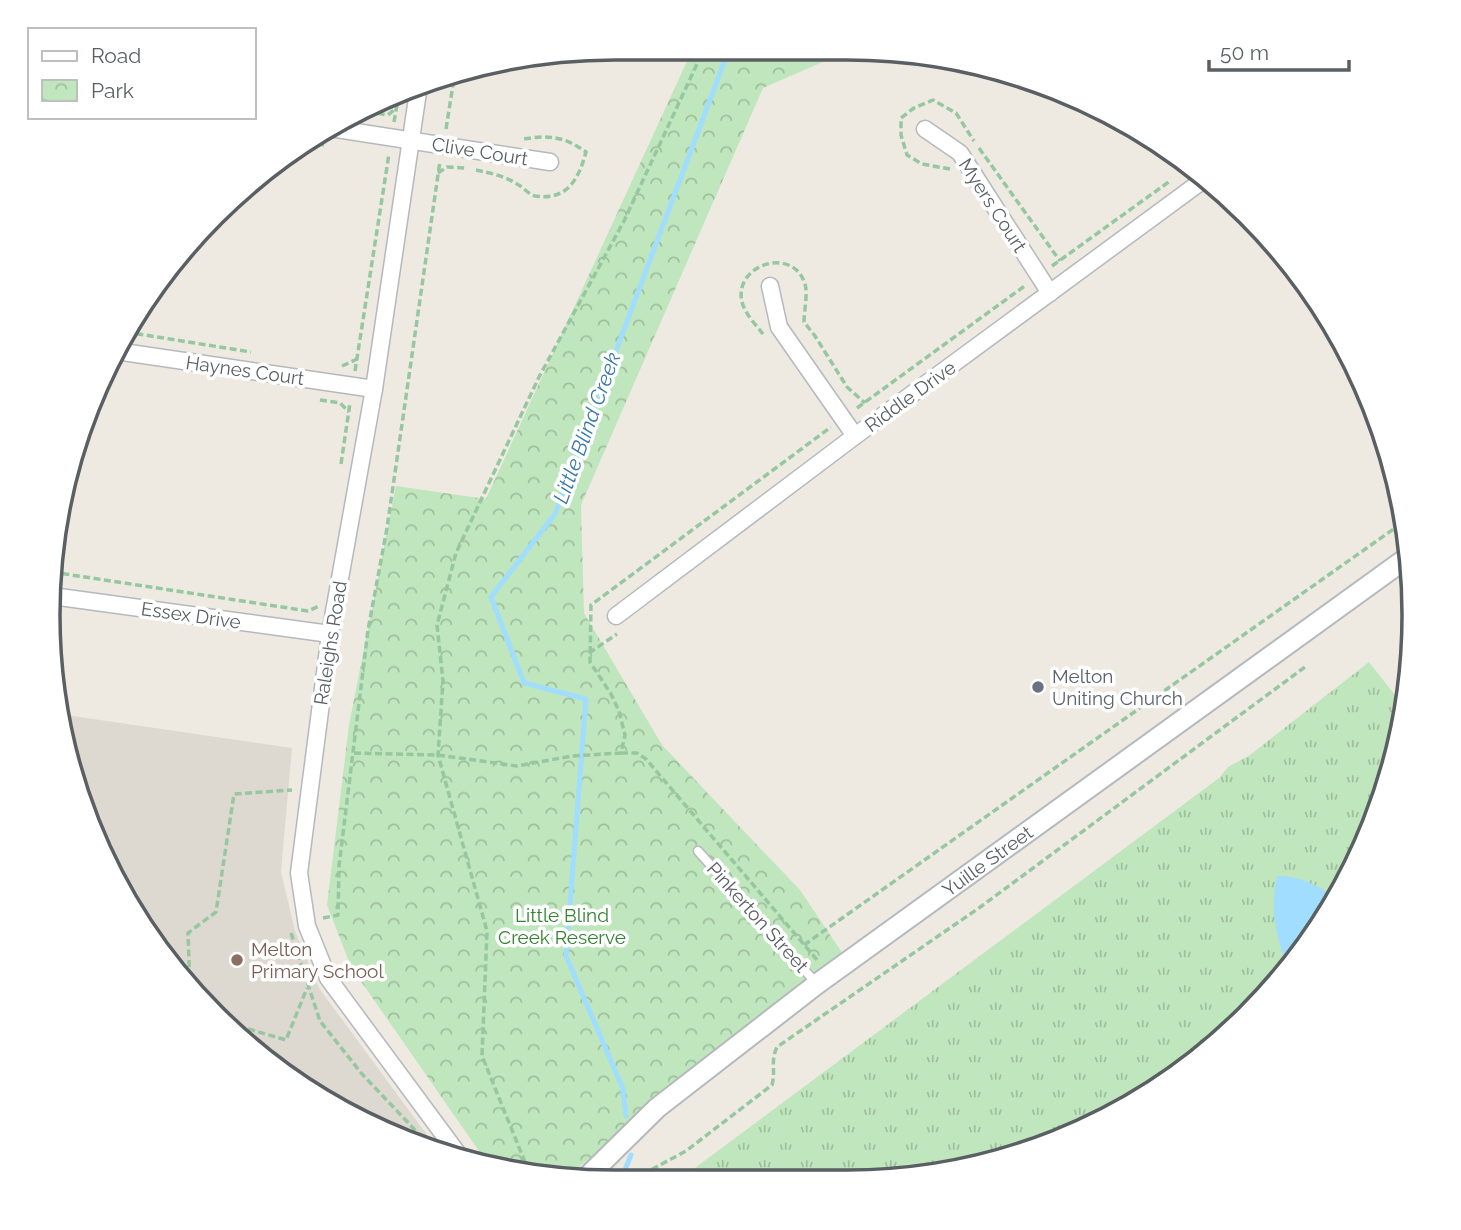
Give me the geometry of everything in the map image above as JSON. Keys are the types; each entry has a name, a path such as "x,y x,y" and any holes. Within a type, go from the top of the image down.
{"street":[{"name":"Raleighs Road","path":"417,96 374,389 323,633 299,873 306,922 328,978 452,1146"},
{"name":"Myers Court","path":"925,129 960,153 1050,293"},
{"name":"Clive Court","path":"344,130 550,162"},
{"name":"Riddle Drive","path":"616,616 1197,185"},
{"path":"769,286 779,327 855,436"},
{"name":"Haynes Court","path":"126,352 374,389"},
{"name":"Yuille Street","path":"595,1169 657,1108 817,984 1399,564"},
{"name":"Essex Drive","path":"60,597 323,633"}],"lane":[{"name":"Pinkerton Street","path":"698,851 817,984"}],"path":[{"path":"525,1163 482,1056 487,931 438,755 443,681 437,625 456,553 539,377 624,221 699,60"},
{"path":"418,1134 362,1074 320,1021 290,935 293,925 338,915 339,866 368,630 387,528 453,84"},
{"path":"341,468 397,106 388,115 377,113"},
{"path":"136,334 261,353"},
{"path":"329,364 343,366 357,359"},
{"path":"621,752 637,753 646,759 804,945 1395,528"},
{"path":"61,573 308,611 320,606 323,633"},
{"path":"655,1170 686,1151 772,1085 774,1077 771,1059 777,1047 990,901 1305,667"},
{"path":"354,753 438,755 517,766 572,756 614,755"},
{"path":"189,972 188,933 216,912 234,794 292,791 294,778"},
{"path":"243,1027 286,1040 307,986"}],"shaded area":[{"name":"Melton Primary School","path":"69,715 292,748 281,872 295,931 319,988 430,1139 369,1113 306,1077 249,1033 197,981 153,924 117,861 89,794"}],"green space":[{"name":"Little Blind Creek Reserve","path":"687,60 827,60 763,88 581,505 584,613 662,745 800,890 843,954 577,1169 542,1166 481,1154 351,967 327,905 349,725 396,486 486,499"},
{"path":"1369,662 1396,696 1383,759 1372,794 1344,861 1327,893 1308,924 1264,981 1239,1008 1184,1056 1155,1077 1092,1113 1025,1141 990,1152 919,1166 882,1169 692,1170 1219,778 1228,767 1250,755"}],"water":[{"path":"1277,876 1293,877 1327,893 1284,957 1274,912"}],"waterway":[{"name":"Little Blind Creek","path":"626,1116 623,1089 566,956 586,699 524,683 491,597 555,514 725,60"},
{"name":"Little Blind Creek","path":"625,1170 631,1155"}],"place":[{"name":"Melton Uniting Church","path":"1038,687"},
{"name":"Melton Primary School","path":"237,960"}]}
